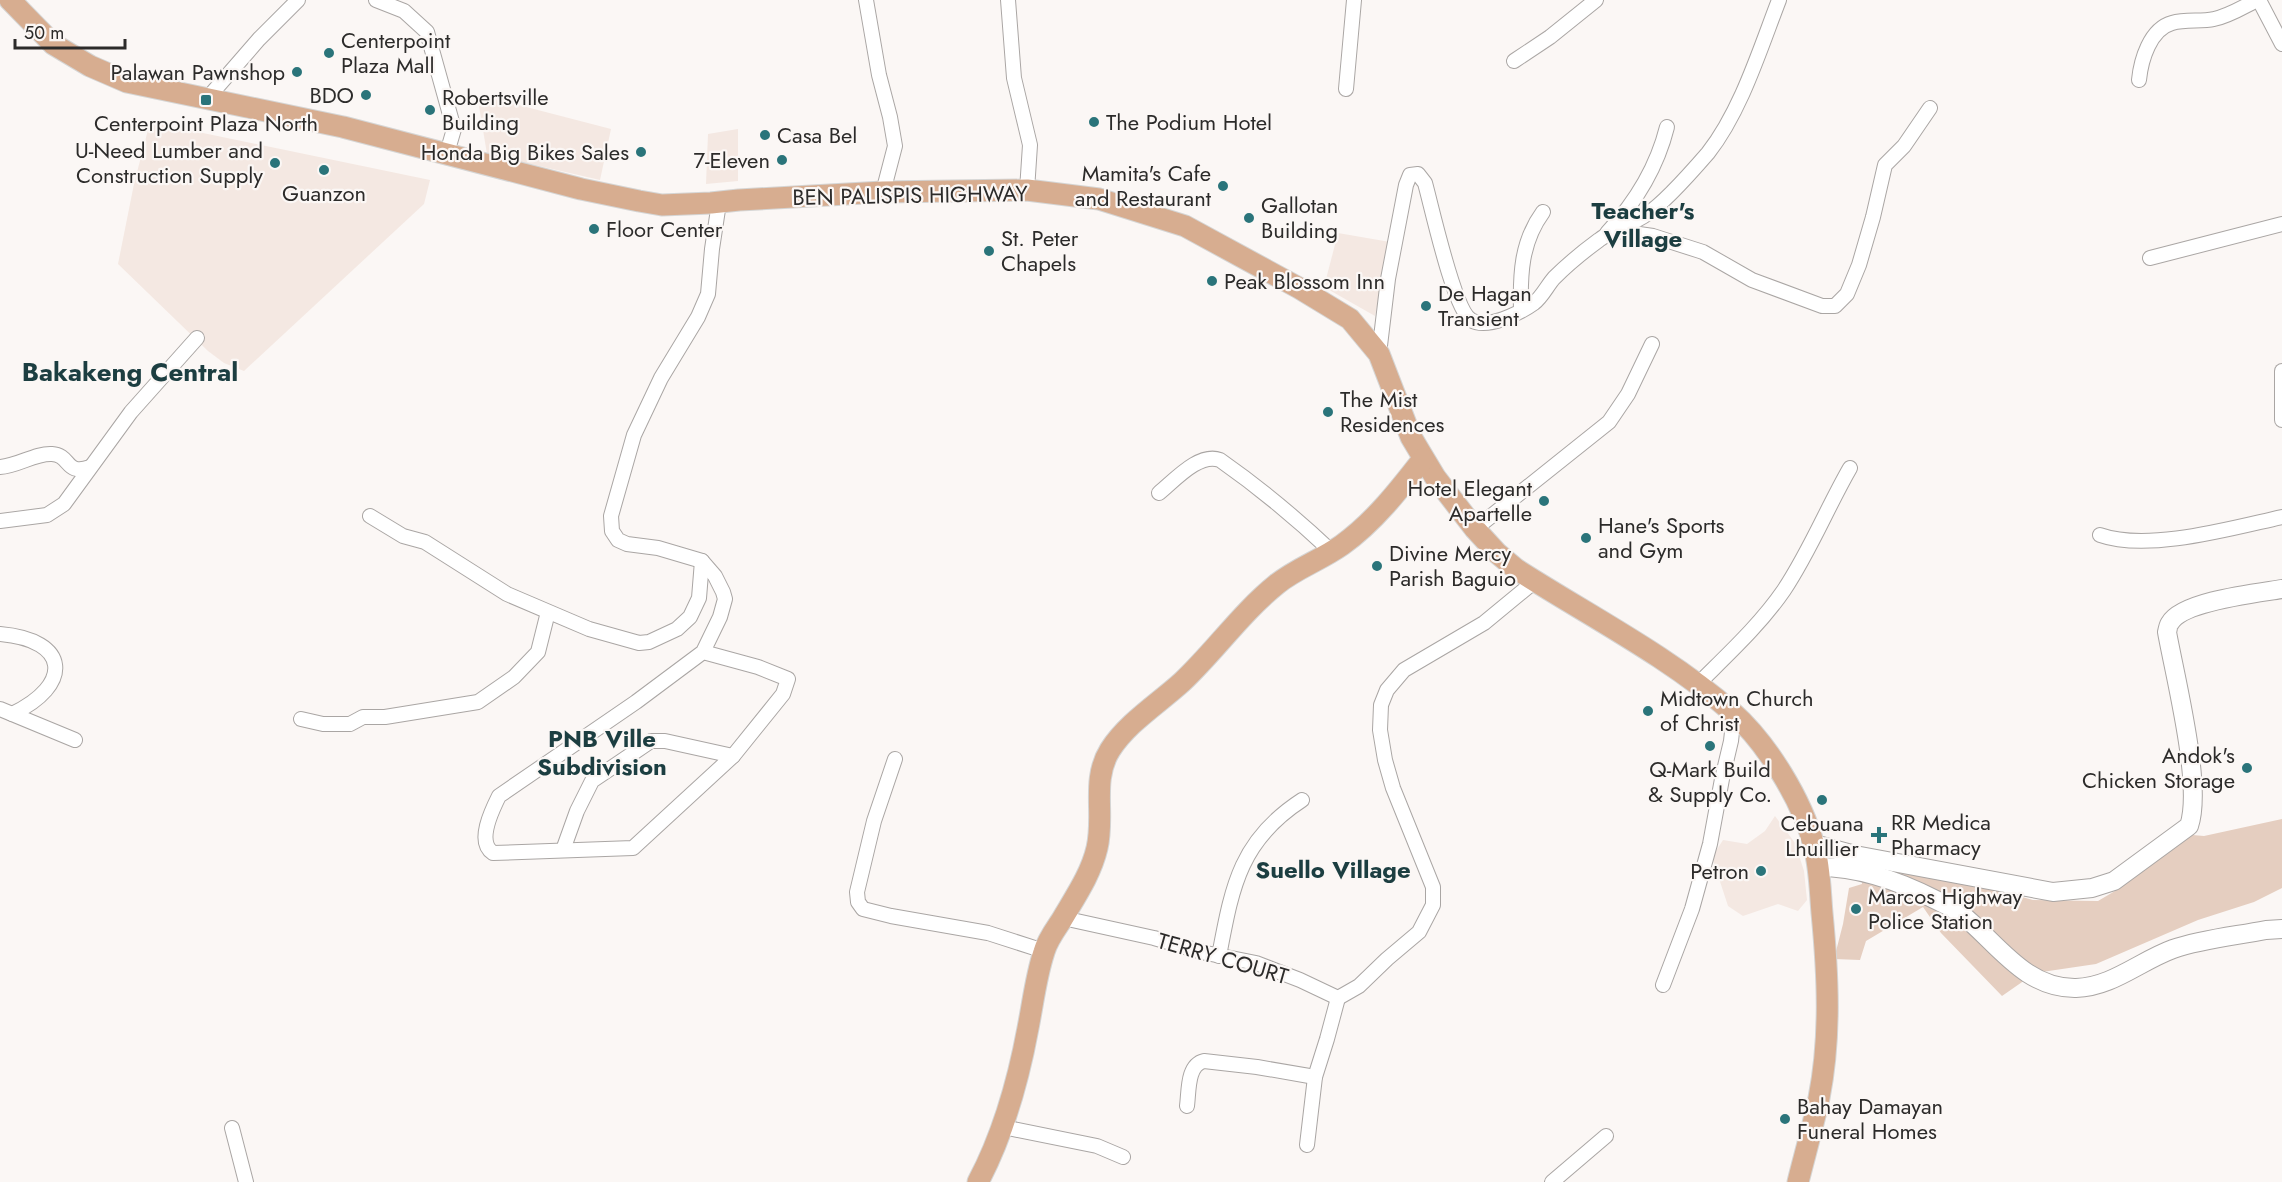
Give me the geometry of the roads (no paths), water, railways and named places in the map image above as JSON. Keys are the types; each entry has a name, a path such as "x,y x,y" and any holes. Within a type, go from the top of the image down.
{"main road":[{"name":"BEN PALISPIS HIGHWAY","path":"10,0 53,44 90,66 127,82 343,127 581,189 639,201 662,205 882,192 1026,190 1099,199 1185,226 1299,288 1341,313 1354,324 1379,354 1411,437 1423,459 1474,529 1497,553 1535,581 1649,651 1734,714 1767,752 1803,814 1814,843 1819,867"},
{"path":"978,1182 1003,1127 1019,1072 1044,951 1083,884 1097,848 1100,834 1099,777 1102,762 1111,748 1129,729 1183,681 1260,598 1286,577 1332,552 1356,534 1390,500 1423,459"},
{"path":"1814,843 1855,855 2052,892 2092,888 2114,880 2189,826 2193,816 2191,767 2167,632 2170,621 2183,612 2214,600 2282,589"},
{"path":"1798,1182 1819,1097 1828,1009 1828,978 1819,867 1853,869 1917,890 1959,913 2022,970 2059,986 2075,988 2090,986 2120,975 2172,950 2256,932 2282,929"}],"street":[{"path":"206,100 259,39 298,0"},
{"path":"376,0 404,11 428,32 454,129 447,153"},
{"path":"404,11 413,0"},
{"path":"866,0 879,75 895,146 882,192"},
{"path":"1008,0 1014,78 1030,145 1026,190"},
{"path":"1346,89 1354,0"},
{"path":"1514,61 1550,37 1596,0"},
{"path":"1601,238 1649,213 1708,152 1723,129 1741,93 1779,0"},
{"path":"2139,80 2141,62 2147,48 2162,28 2174,22 2223,17 2258,0 2282,44"},
{"path":"1618,231 1653,236 1703,252 1752,280 1822,306 1835,306 1847,294 1859,265 1874,218 1885,165 1904,146 1930,108"},
{"path":"1379,354 1388,279 1406,185 1410,175 1414,173 1421,176 1425,183 1456,295 1466,316 1473,322 1492,323 1535,302 1554,278 1601,238 1636,200 1657,156 1667,127"},
{"path":"703,652 758,667 788,679 783,694 733,756 633,848 493,854 487,850 485,844 492,811 499,796 636,702 703,652 720,617 724,599 723,592 715,576 702,561 658,548 627,544 618,540 612,531 611,516 634,435 662,378 698,317 708,294 719,202"},
{"path":"1521,310 1522,258 1543,212"},
{"path":"2150,258 2282,224"},
{"path":"0,521 47,515 64,504 131,412 197,338"},
{"path":"1474,529 1609,422 1628,394 1652,344"},
{"path":"2282,371 2282,420"},
{"path":"0,467 51,454 61,458 73,469 81,470 90,467"},
{"path":"1158,494 1203,460 1214,458 1220,460 1301,523 1332,552"},
{"path":"1697,685 1746,635 1782,592 1801,564 1850,468"},
{"path":"370,516 403,536 425,542 507,594 602,633 639,643 649,642 677,629 690,617 699,598 702,561"},
{"path":"2100,534 2114,540 2151,540 2216,531 2282,517"},
{"path":"1306,1145 1315,1077 1328,1039 1338,998 1359,986 1419,932 1433,905 1433,887 1393,788 1385,760 1380,730 1381,705 1387,690 1404,670 1484,623 1535,581"},
{"path":"301,719 323,724 350,724 363,717 385,717 478,702 514,677 538,652 548,612"},
{"path":"0,634 16,636 45,647 54,662 55,674 51,685 35,700 6,711"},
{"path":"6,711 75,740"},
{"path":"1663,985 1692,909 1710,844 1731,741 1734,714"},
{"path":"563,850 592,781 651,741 665,741 711,749 733,756"},
{"path":"895,759 874,821 857,892 858,902 863,909 988,933 1044,951"},
{"path":"1220,956 1228,908 1255,841 1267,827 1302,800"},
{"name":"TERRY COURT","path":"1063,918 1256,963 1338,998"},
{"path":"1187,1106 1193,1069 1198,1062 1257,1067 1315,1077"},
{"path":"1003,1127 1097,1146 1123,1157"},
{"path":"232,1128 246,1182"},
{"path":"1552,1182 1606,1136"}],"place":[{"name":"Centerpoint Plaza Mall","path":"329,53"},
{"name":"Palawan Pawnshop","path":"297,72"},
{"name":"BDO","path":"366,95"},
{"name":"Centerpoint Plaza North","path":"206,100"},
{"name":"Robertsville Building","path":"430,110"},
{"name":"The Podium Hotel","path":"1094,122"},
{"name":"Casa Bel","path":"765,135"},
{"name":"Honda Big Bikes Sales","path":"641,152"},
{"name":"7-Eleven","path":"782,160"},
{"name":"U-Need Lumber and Construction Supply","path":"275,163"},
{"name":"Guanzon","path":"324,170"},
{"name":"Mamita's Cafe and Restaurant","path":"1223,186"},
{"name":"Gallotan Building","path":"1249,218"},
{"name":"Floor Center","path":"594,229"},
{"name":"St. Peter Chapels","path":"989,251"},
{"name":"Peak Blossom Inn","path":"1212,281"},
{"name":"De Hagan Transient","path":"1426,306"},
{"name":"The Mist Residences","path":"1328,412"},
{"name":"Hotel Elegant Apartelle","path":"1544,501"},
{"name":"Hane's Sports and Gym","path":"1586,538"},
{"name":"Divine Mercy Parish Baguio","path":"1377,566"},
{"name":"Midtown Church of Christ","path":"1648,711"},
{"name":"Q-Mark Build & Supply Co.","path":"1710,746"},
{"name":"Andok's Chicken Storage","path":"2247,768"},
{"name":"Cebuana Lhuillier","path":"1822,800"},
{"name":"RR Medica Pharmacy","path":"1879,835"},
{"name":"Petron","path":"1761,871"},
{"name":"Marcos Highway Police Station","path":"1856,909"},
{"name":"Bahay Damayan Funeral Homes","path":"1785,1119"}],"district":[{"name":"Teacher's Village","path":"1643,225"},
{"name":"Bakakeng Central","path":"130,372"},
{"name":"PNB Ville Subdivision","path":"602,753"},
{"name":"Suello Village","path":"1333,870"}]}
